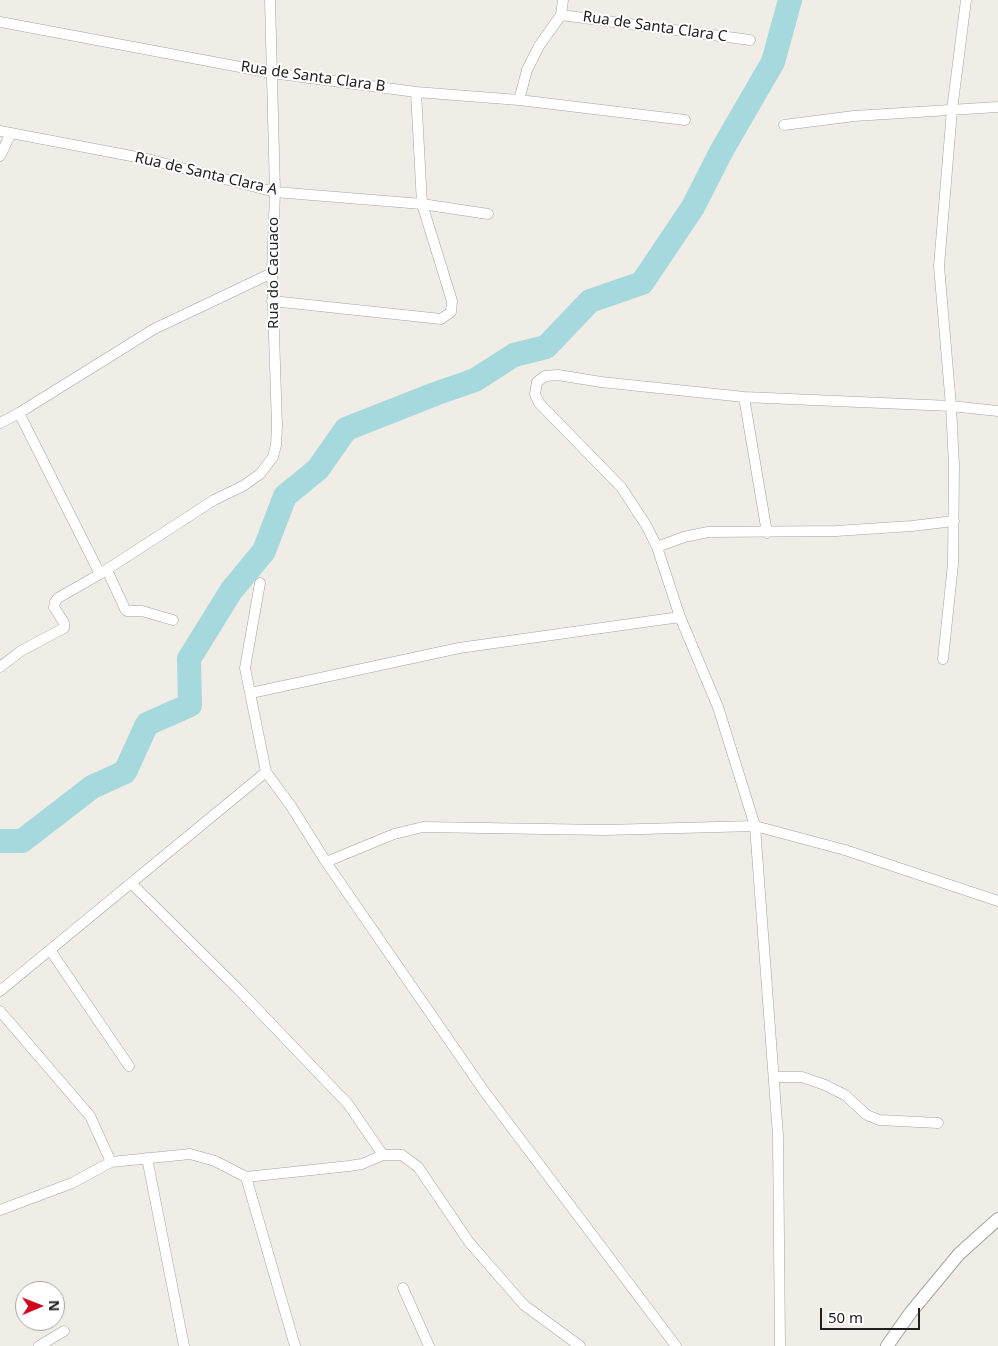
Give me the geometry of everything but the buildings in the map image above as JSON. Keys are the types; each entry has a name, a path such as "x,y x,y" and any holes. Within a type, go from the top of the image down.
{"street":[{"name":"Rua do Cacuaco","path":"104,572 214,500 243,486 260,474 274,456 277,426 272,301 275,192 270,0"},
{"path":"519,100 527,70 539,46 560,14 563,0"},
{"path":"943,659 953,564 954,465 939,266 952,110 966,0"},
{"name":"Rua de Santa Clara C","path":"560,14 750,40"},
{"name":"Rua de Santa Clara B","path":"0,22 272,73 416,92 519,100 685,120"},
{"path":"272,301 441,319 451,312 452,301 422,204 416,92"},
{"path":"784,125 854,116 998,107"},
{"name":"Rua de Santa Clara A","path":"0,131 147,159 275,192 422,204 488,214"},
{"path":"0,156 11,133"},
{"path":"0,423 154,329 272,273"},
{"path":"780,1346 778,1136 754,826 718,707 680,617 657,547 639,512 621,487 539,404 535,394 536,382 545,376 558,375 601,382 744,397 951,406 998,411"},
{"path":"744,397 767,532"},
{"path":"19,413 125,609 127,611 142,611 173,620"},
{"path":"657,547 697,533 836,531 954,521"},
{"path":"0,667 21,651 64,628 64,623 54,607 54,602 104,572"},
{"path":"260,583 245,668 266,772 484,1091 676,1346"},
{"path":"251,693 459,648 680,617"},
{"path":"0,991 266,772"},
{"path":"326,862 394,834 423,827 605,830 754,826 845,850 998,901"},
{"path":"131,883 238,989 348,1104 384,1155"},
{"path":"50,950 129,1066"},
{"path":"0,1011 90,1116 111,1162"},
{"path":"774,1077 802,1078 820,1083 845,1095 867,1115 879,1120 938,1123"},
{"path":"0,1210 72,1183 111,1162 190,1154 215,1161 246,1178 349,1166 362,1164 384,1155 402,1155 418,1167 469,1242 524,1305 580,1346"},
{"path":"147,1158 184,1346"},
{"path":"246,1178 295,1346"},
{"path":"887,1346 959,1254 998,1219"},
{"path":"403,1288 429,1346"},
{"path":"39,1346 64,1331"}],"waterway":[{"path":"0,841 22,841 92,787 125,772 147,724 190,705 189,659 231,591 264,551 285,496 318,469 346,429 475,380 514,355 546,347 590,301 642,283 693,207 722,150 773,62 790,0"}]}
